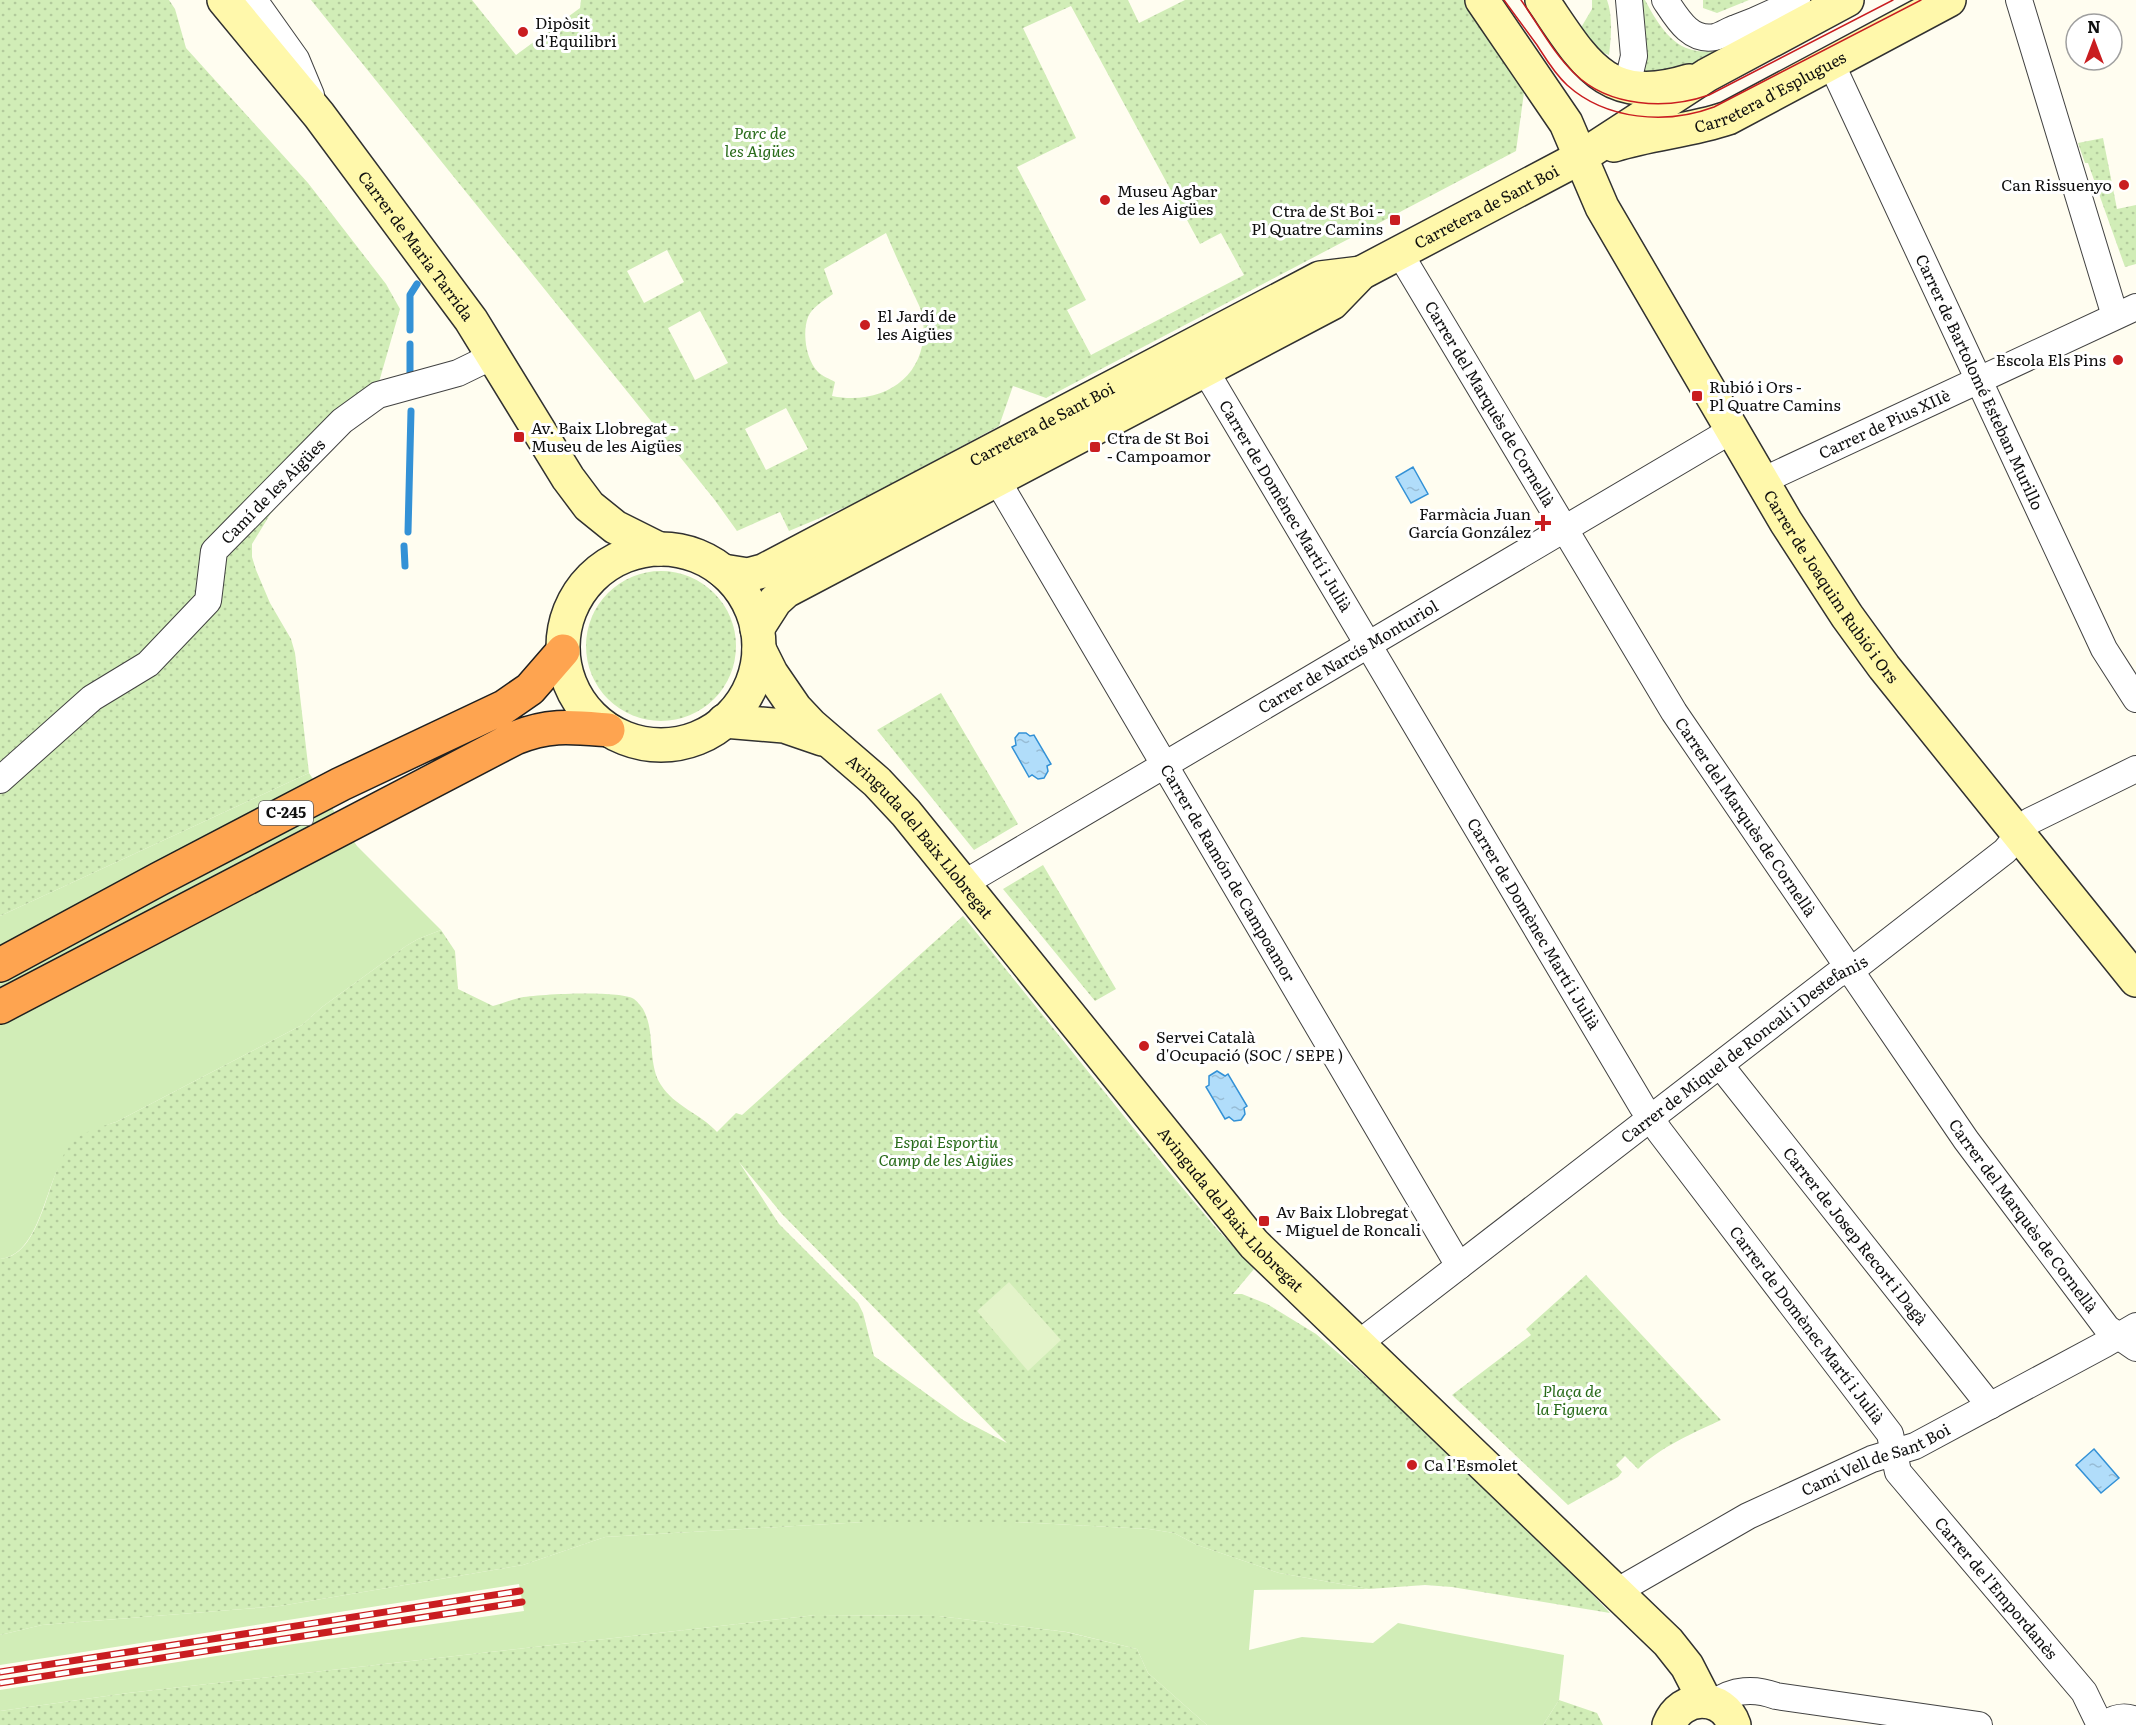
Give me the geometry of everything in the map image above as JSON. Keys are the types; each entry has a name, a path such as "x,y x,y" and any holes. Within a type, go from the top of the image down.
{"highway":[{"name":"C-245","path":"0,965 341,784 504,707 530,688 563,651"},
{"name":"C-245","path":"0,1007 505,742 534,730 554,727 608,730"},
{"path":"0,946 146,886"}],"street":[{"name":"Carrer de Maria Tarrida","path":"224,0 319,115 471,320 568,478 589,506"},
{"path":"254,0 296,59 319,115"},
{"name":"Carrer de Joaquim Rubió i Ors","path":"1482,0 1566,123 1602,207 1786,522 1847,616 1884,668 2019,834 2131,962"},
{"path":"1542,0 1594,70 1604,77 1627,86 1646,88 1666,87 1707,75"},
{"path":"1581,157 1602,133 1616,112 1627,86 1634,56 1629,0"},
{"path":"1665,0 1680,23 1699,36 1716,37 1734,28 1756,22 1797,0"},
{"path":"1734,28 1751,14 1777,0"},
{"path":"1581,157 1707,75 1847,0"},
{"name":"Carretera d'Esplugues","path":"1581,157 1622,143 1702,127 1728,118 1949,0"},
{"path":"2019,0 2125,312"},
{"name":"Carrer de Bartolomé Esteban Murillo","path":"1831,63 2104,649 2136,699"},
{"name":"Carretera de Sant Boi","path":"758,639 775,601 786,591 1332,303 1360,273 1581,157"},
{"name":"Carrer del Marquès de Cornellà","path":"1400,252 1674,712 1966,1140 2107,1328 2130,1336"},
{"name":"Carretera de Sant Boi","path":"723,571 748,575 757,574 772,567 1320,278 1360,273"},
{"name":"Carrer de Pius XIIè","path":"1762,481 2125,312"},
{"name":"Camí de les Aigües","path":"0,780 92,698 148,664 208,600 214,551 342,421 378,395 458,373 493,356"},
{"name":"Carrer de Domènec Martí i Julià","path":"1205,370 1650,1118 1890,1434 1894,1452"},
{"name":"Carrer de Narcís Monturiol","path":"963,884 1732,430"},
{"name":"Carrer de Ramón de Campoamor","path":"997,480 1459,1266"},
{"path":"589,506 615,527 659,549 693,555 723,571 745,597 758,639 758,661 752,683 740,704 724,721 704,735 668,745 630,740 608,730 592,717 573,692 566,672 563,651 564,628 572,607 591,578 622,557 659,549"},
{"path":"589,506 593,520 594,539 591,578"},
{"name":"Avinguda del Baix Llobregat","path":"758,639 771,673 795,708 891,796 1254,1244 1668,1642 1722,1713"},
{"name":"Avinguda del Baix Llobregat","path":"724,721 784,726 830,742"},
{"name":"Carrer de Miquel de Roncalí i Destefanis","path":"1358,1344 1836,975 1861,963 2005,851 2030,820 2136,769"},
{"name":"Carrer de Josep Recort i Dagà","path":"1720,1065 1990,1406"},
{"name":"Camí Vell de Sant Boi","path":"1616,1592 1748,1516 1872,1459 1915,1446 2130,1336"},
{"name":"Carrer de l'Empordanès","path":"1894,1452 1898,1472 2084,1692 2102,1725"},
{"path":"1668,1642 1673,1677 1671,1721"},
{"path":"1671,1721 1686,1704 1722,1713 1722,1698 1746,1691 1760,1690 1776,1696 1979,1725"},
{"path":"2102,1725 2120,1717 2136,1720"}],"green space":[{"path":"0,0 169,0 175,9 186,48 308,183 386,284 400,309 377,389 271,513 252,544 252,557 256,570 270,603 291,639 295,653 309,773 0,916"},
{"name":"Parc de les Aigües","path":"311,0 472,0 516,55 580,8 581,0 1128,0 1139,23 1185,0 1466,0 1525,85 1516,151 1046,398 1013,386 999,426 858,502 789,531 780,512 737,531 714,499","holes":["1071,6 1200,244 1221,233 1244,275 1091,355 1067,310 1086,300 1017,167 1076,138 1023,28","886,233 920,307 924,335 920,353 913,368 902,381 888,390 871,396 852,398 832,396 835,382 814,367 808,354 805,331 810,313 833,294 824,269","667,250 684,282 644,303 627,271","700,311 728,363 695,380 668,328","786,408 808,449 766,470 745,429"]},
{"path":"1592,0 1607,0 1609,6 1611,34 1609,55 1593,49 1579,31 1592,9"},
{"path":"1635,0 1645,0 1669,36 1688,49 1714,51 1730,47 1690,71 1640,72"},
{"path":"1703,0 1749,0 1717,13 1703,8"},
{"path":"2103,138 2117,209 2136,205 2136,264 2125,267 2088,163 2085,163 2078,143"},
{"path":"661,571 690,577 714,593 730,617 736,646 730,675 714,699 690,715 661,721 632,715 608,699 592,675 586,646 592,617 608,593 632,577"},
{"path":"941,693 1018,824 974,850 877,730"},
{"path":"309,773 357,846 441,930 406,946 322,1007 302,1025 87,1136 75,1145 57,1170 40,1217 24,1245 13,1255 0,1259 0,916"},
{"path":"1043,865 1116,989 1095,1001 1003,889"},
{"name":"Espai Esportiu Camp de les Aigües","path":"963,916 1156,1156 1216,1228 1254,1269 1233,1294 1242,1294 1267,1304 1316,1334 1474,1470 1610,1613 1452,1587 1425,1585 1369,1589 1279,1573 1197,1545 1174,1533 1149,1529 1014,1522 864,1522 605,1537 523,1565 280,1606 42,1625 0,1635 0,1259 16,1254 28,1242 37,1225 58,1166 77,1138 91,1130 116,1122 302,1025 322,1007 406,946 441,930 455,951 458,989 493,1006 519,998 560,994 613,994 634,999 647,1018 654,1068 666,1092 717,1132 736,1113 742,1115","holes":["739,1162 782,1214 1007,1443 963,1420 874,1356 863,1313 858,1303 779,1224"]},
{"name":"Plaça de la Figuera","path":"1586,1275 1721,1420 1667,1447 1638,1469 1625,1456 1616,1465 1622,1472 1618,1477 1568,1505 1452,1395 1531,1335 1526,1329"},
{"path":"1009,1282 1061,1340 1028,1371 977,1311"},
{"path":"864,1522 1014,1522 1149,1529 1174,1533 1197,1545 1279,1573 1369,1589 1254,1590 1249,1650 1302,1637 1373,1643 1398,1623 1564,1655 1559,1700 1543,1725 1207,1725 1148,1673 1137,1649 1067,1632 939,1616 816,1615 128,1693 0,1711 0,1690 524,1611 519,1584 0,1665 0,1635 42,1625 280,1606 523,1565 605,1537"},
{"path":"816,1615 939,1616 1066,1632 1137,1649 1148,1673 1207,1725 0,1725 0,1711 128,1693"},
{"path":"1559,1700 1597,1713 1603,1725 1543,1725"}],"water":[{"path":"1413,467 1428,494 1411,503 1396,477"},
{"path":"1019,733 1034,735 1051,764 1047,766 1048,771 1044,778 1038,779 1032,775 1029,777 1012,747 1016,745 1015,738"},
{"path":"1217,1071 1225,1076 1228,1074 1247,1106 1244,1108 1245,1114 1241,1120 1234,1121 1229,1117 1225,1119 1206,1087 1209,1085 1209,1076"},
{"path":"2094,1449 2119,1478 2101,1493 2076,1465"}],"waterway":[{"path":"410,330 410,295 417,284"},
{"path":"410,344 410,375"},
{"path":"408,532 411,411"},
{"path":"404,546 405,566"}],"tram line":[{"path":"1504,0 1554,71 1567,85 1600,106 1637,116 1657,117 1696,113 1714,107 1921,0"},
{"path":"1521,0 1560,57 1575,74 1589,85 1621,99 1657,104 1675,103 1709,95 1893,0"}],"railway":[{"path":"0,1672 520,1591"},
{"path":"0,1683 522,1602"}],"place":[{"name":"Dipòsit d'Equilibri","path":"523,32"},
{"name":"Can Rissuenyo","path":"2124,185"},
{"name":"Museu Agbar de les Aigües","path":"1105,200"},
{"name":"Ctra de St Boi - Pl Quatre Camins","path":"1395,220"},
{"name":"El Jardí de les Aigües","path":"865,325"},
{"name":"Escola Els Pins","path":"2118,360"},
{"name":"Rubió i Ors - Pl Quatre Camins","path":"1697,396"},
{"name":"Av. Baix Llobregat - Museu de les Aigües","path":"519,437"},
{"name":"Ctra de St Boi - Campoamor","path":"1095,447"},
{"name":"Farmàcia Juan García González","path":"1543,523"},
{"name":"Servei Català d'Ocupació (SOC / SEPE )","path":"1144,1046"},
{"name":"Av Baix Llobregat - Miguel de Roncali","path":"1264,1221"},
{"name":"Ca l'Esmolet","path":"1412,1465"}]}
